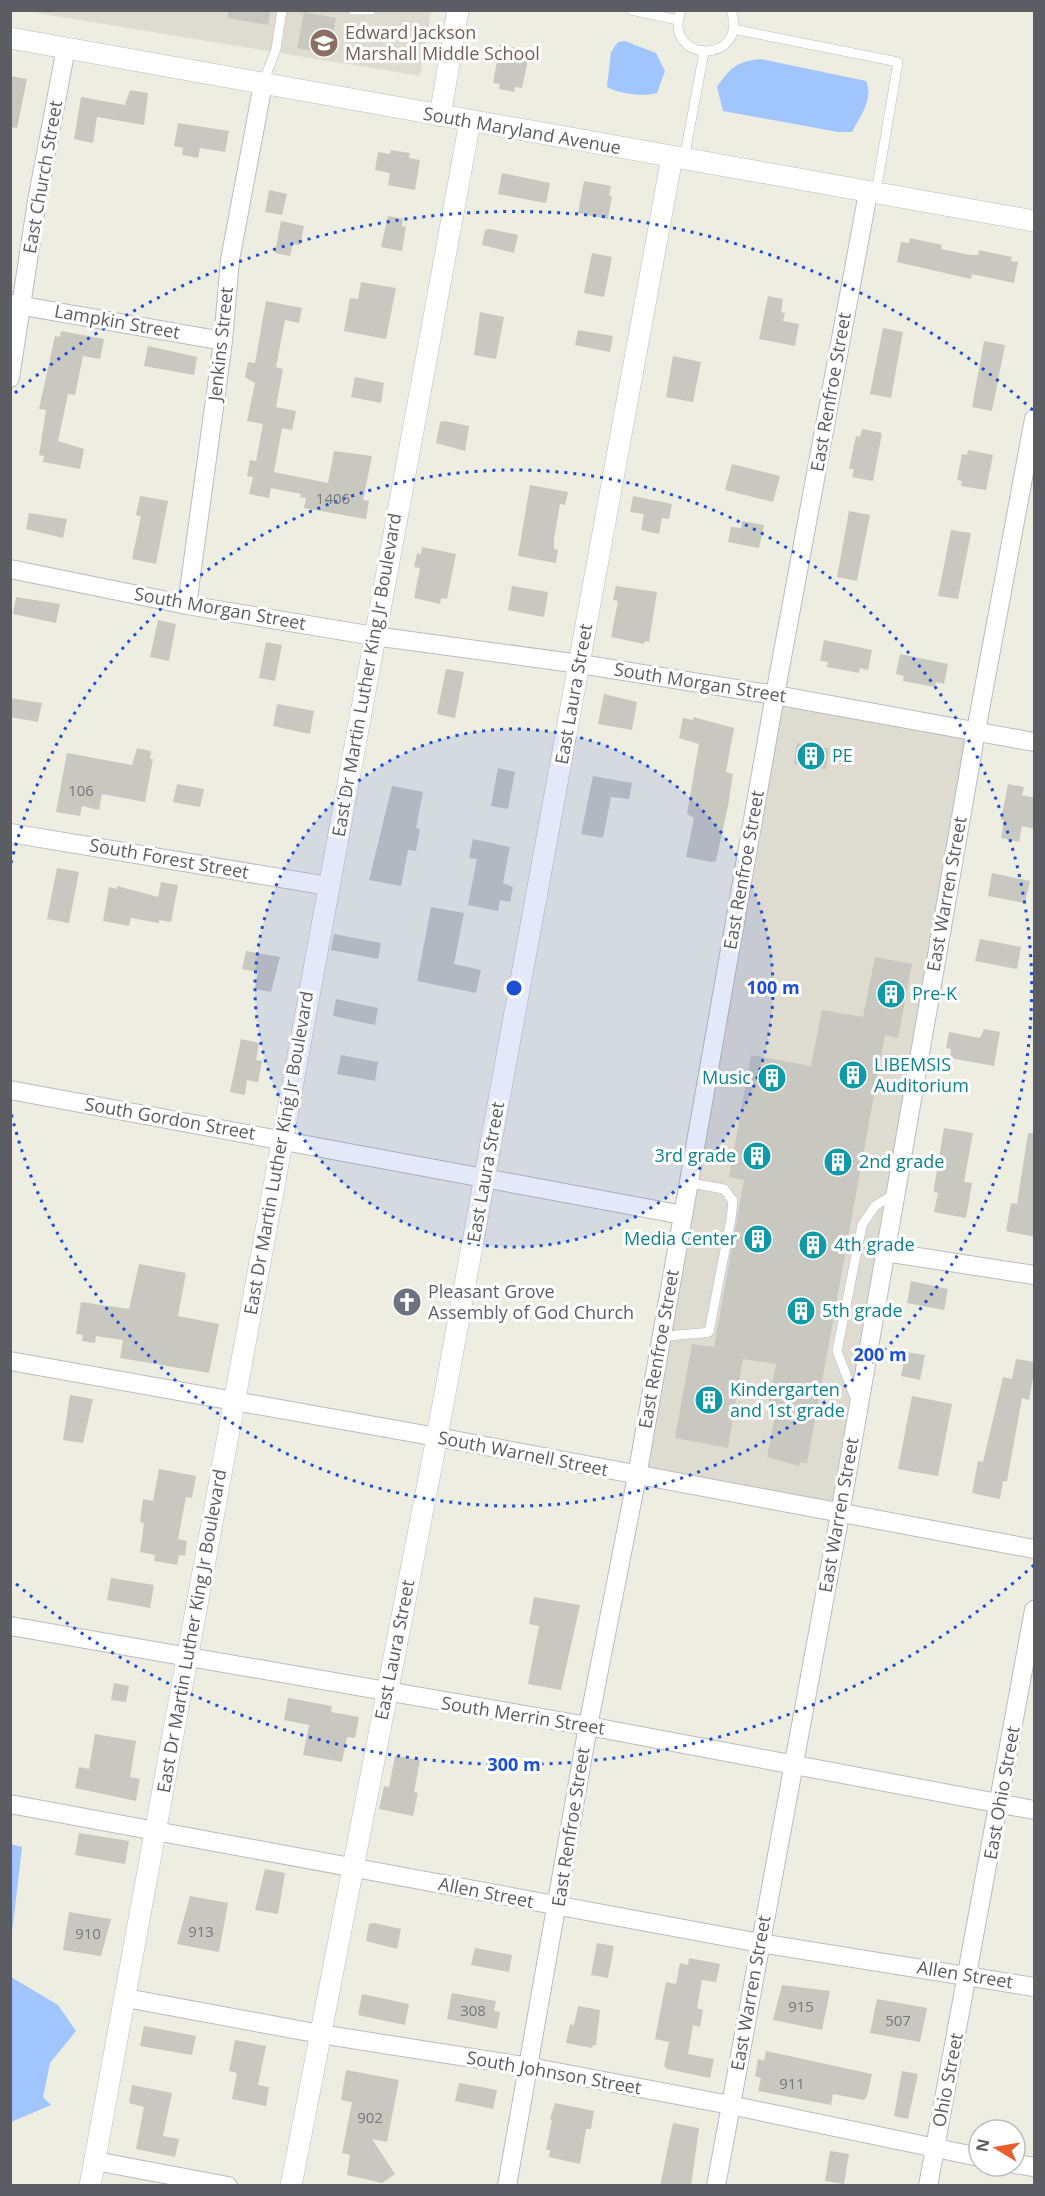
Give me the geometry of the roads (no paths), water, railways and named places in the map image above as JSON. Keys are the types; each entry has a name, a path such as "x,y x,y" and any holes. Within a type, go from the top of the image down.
{"street":[{"path":"440,116 458,10"},
{"name":"South Maryland Avenue","path":"10,38 872,194 1035,221"},
{"name":"East Church Street","path":"10,378 16,305 66,48"},
{"name":"Jenkins Street","path":"187,604 223,340 230,260 263,84"},
{"name":"East Dr Martin Luther King Jr Boulevard","path":"90,2186 470,121"},
{"name":"East Laura Street","path":"291,2186 437,1437 580,664 678,158"},
{"name":"East Renfroe Street","path":"507,2186 530,2067 588,1726 637,1476 775,694 872,194"},
{"name":"Lampkin Street","path":"16,305 223,340"},
{"name":"East Warren Street","path":"716,2186 840,1514 976,731 1035,419"},
{"name":"South Morgan Street","path":"10,569 187,604 374,636 775,694 1035,742"},
{"name":"South Forest Street","path":"10,832 328,886"},
{"name":"South Gordon Street","path":"10,1090 484,1180 683,1215"},
{"path":"885,1252 1035,1275"},
{"name":"South Warnell Street","path":"10,1362 437,1437 1035,1550"},
{"name":"East Ohio Street","path":"968,1975 1035,1610"},
{"name":"South Merrin Street","path":"10,1626 588,1726 1035,1810"},
{"name":"Allen Street","path":"10,1804 558,1907 760,1943 1035,1987"},
{"name":"Ohio Street","path":"928,2186 968,1975"},
{"name":"South Johnson Street","path":"126,1998 320,2034 530,2067 730,2105 967,2155"},
{"path":"95,2161 228,2186"}],"lane":[{"path":"263,84 276,49 282,10"},
{"path":"353,10 371,10"},
{"path":"632,10 679,15 681,38 687,45 704,52 712,51 726,43 734,29 731,10"},
{"path":"734,29 898,62 872,194"},
{"path":"678,158 704,52"},
{"path":"661,1338 678,1333 695,1335 709,1332 731,1219 732,1201 724,1189 696,1184 690,1179"},
{"path":"858,1406 837,1351 862,1224 875,1206 896,1192"}],"water":[{"path":"625,41 656,53 665,71 657,93 632,94 607,87 611,52 618,42"},
{"path":"761,59 866,81 867,101 852,132 838,132 723,111 717,87 722,80 730,70 740,64"},
{"path":"10,1844 22,1847 11,1941"},
{"path":"11,1977 58,2005 76,2031 50,2063 43,2097 51,2105 11,2122"}],"place":[{"name":"Edward Jackson Marshall Middle School","path":"324,43"},
{"name":"PE","path":"811,756"},
{"name":"Pre-K","path":"891,994"},
{"name":"LIBEMSIS Auditorium","path":"853,1075"},
{"name":"Music","path":"772,1078"},
{"name":"3rd grade","path":"757,1156"},
{"name":"2nd grade","path":"838,1162"},
{"name":"Media Center","path":"758,1239"},
{"name":"4th grade","path":"813,1245"},
{"name":"Pleasant Grove Assembly of God Church","path":"407,1302"},
{"name":"5th grade","path":"801,1311"},
{"name":"Kindergarten and 1st grade","path":"709,1400"}]}
